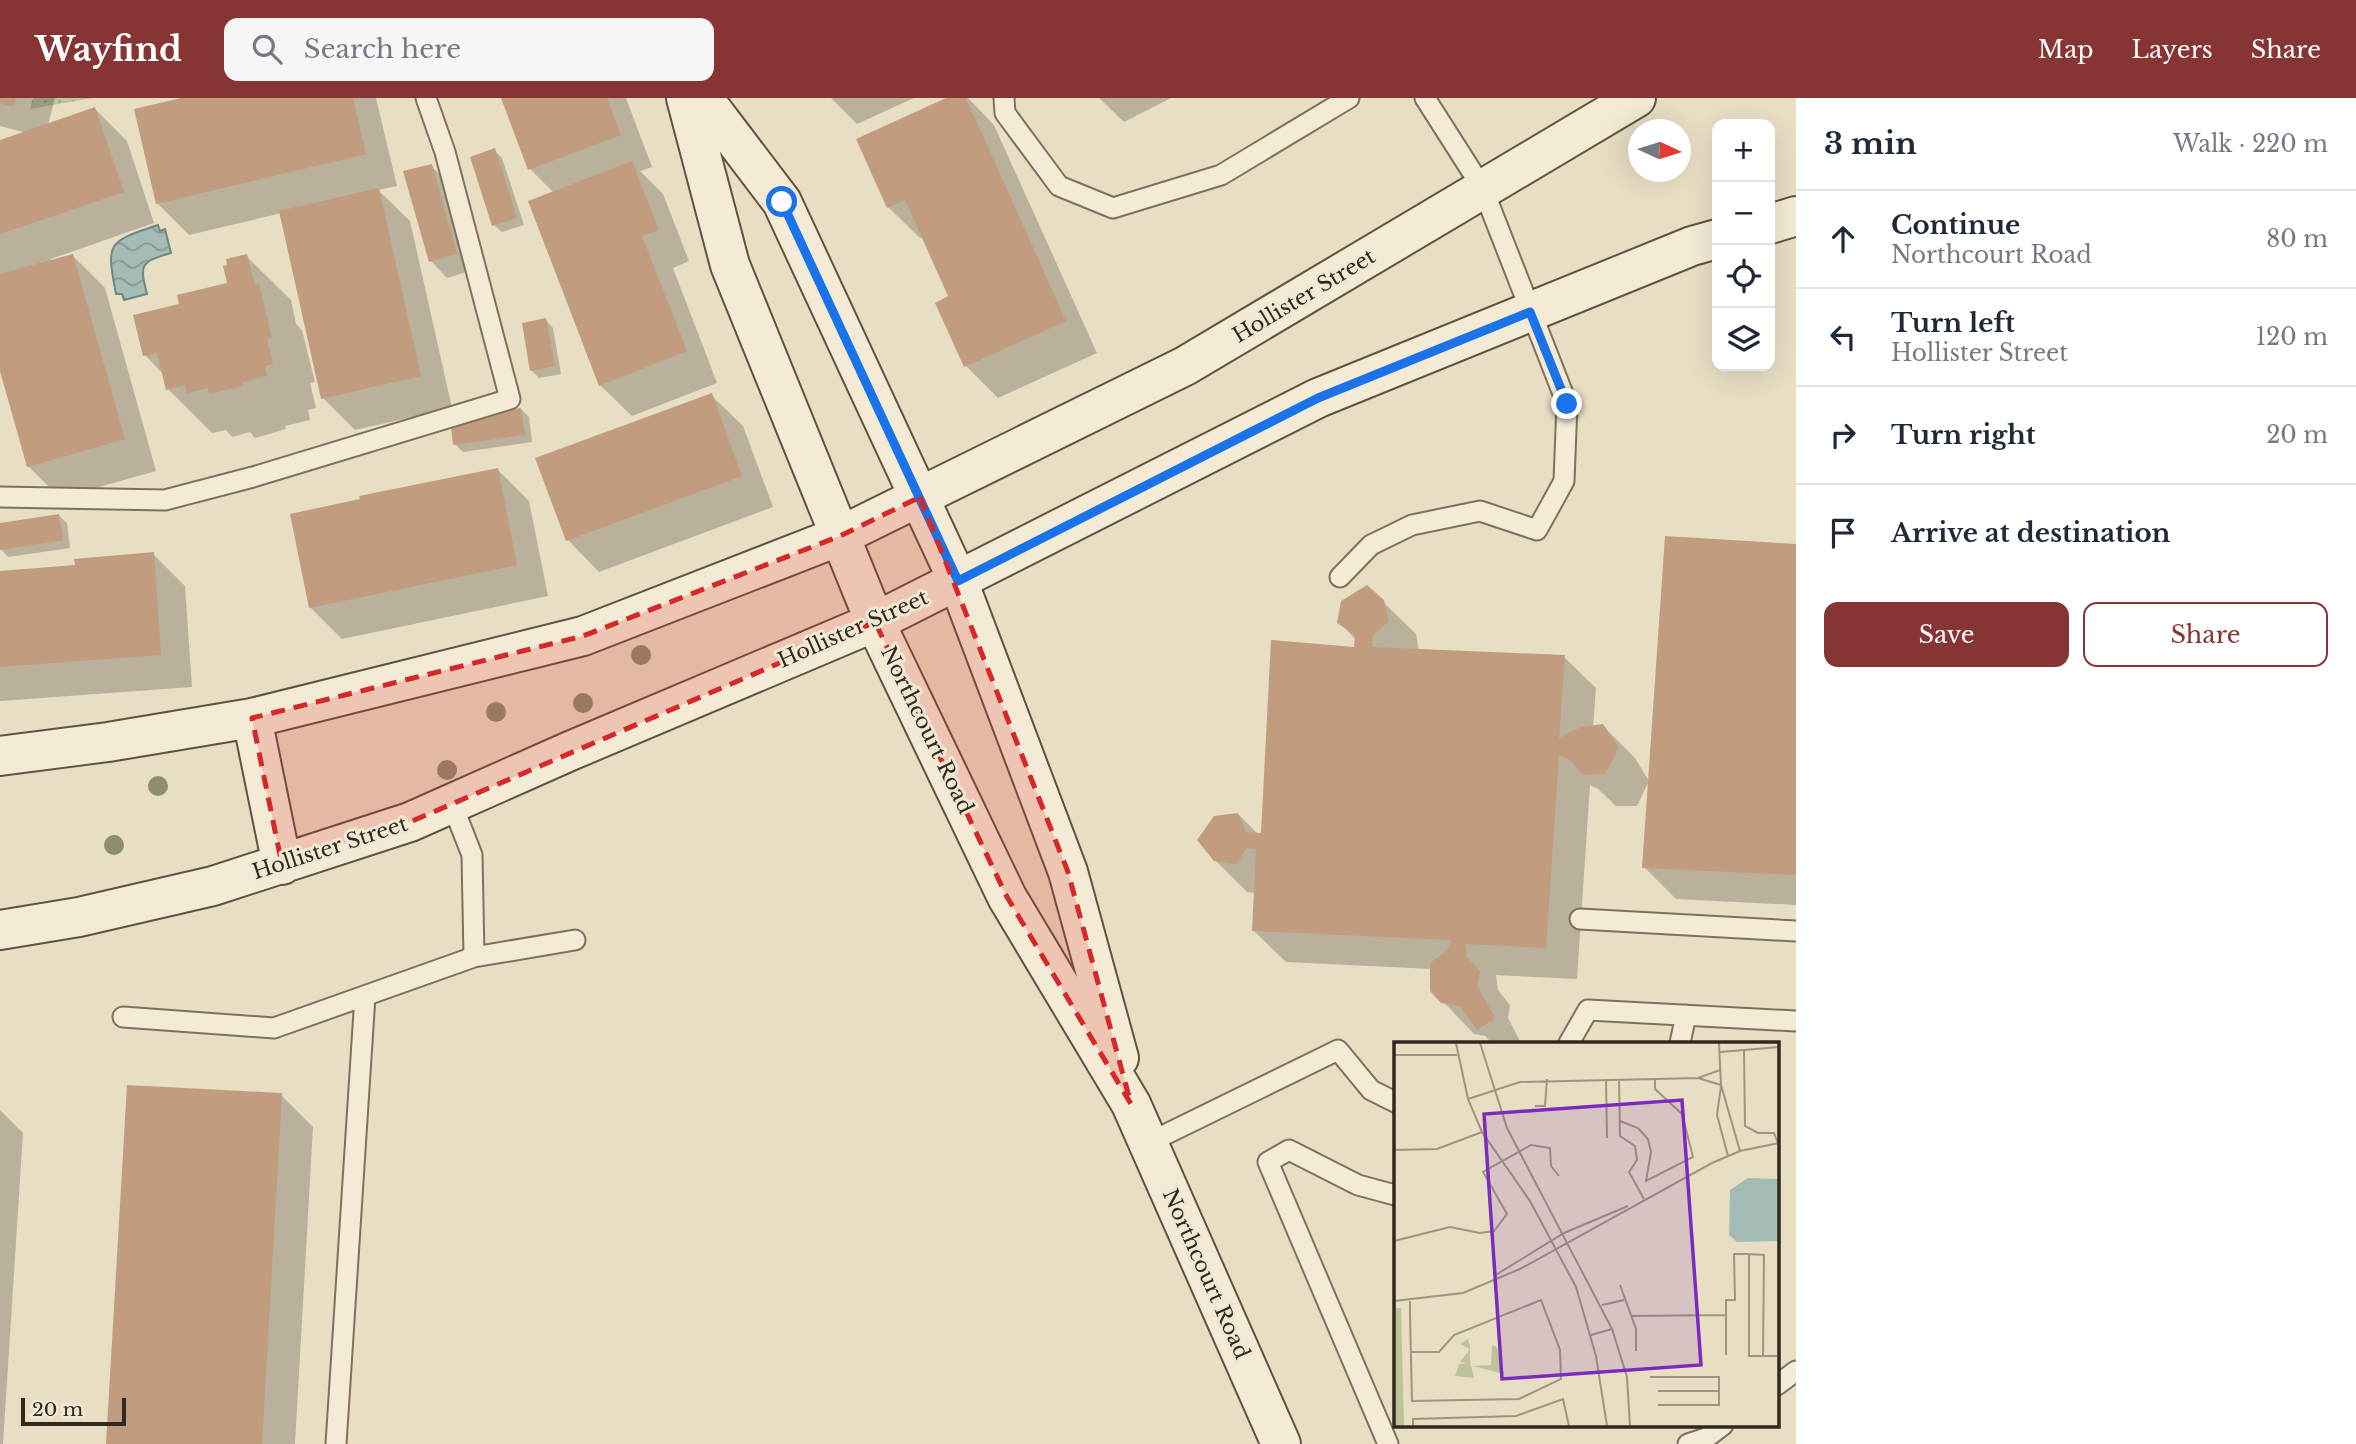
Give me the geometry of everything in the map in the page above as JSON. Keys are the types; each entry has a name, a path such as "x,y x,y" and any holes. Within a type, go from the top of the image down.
{"main road":[{"name":"Northcourt Road","path":"686,98 730,265 875,622 1007,897 1131,1104 1281,1444"},
{"name":"Northcourt Road","path":"703,98 782,202 958,581 1068,872 1131,1104"},
{"name":"Hollister Street","path":"0,755 108,742 251,718 583,636 840,536 1185,366 1636,98"},
{"path":"1775,222 1796,216"},
{"name":"Hollister Street","path":"0,930 79,917 212,886 410,822 875,622 1318,398 1692,246 1712,240"},
{"path":"251,718 282,865"}],"lane":[{"path":"0,498 165,500 253,477 510,399 445,152 426,98"},
{"path":"1004,98 1005,113 1059,186 1113,208 1221,175 1349,98"},
{"path":"1340,577 1371,545 1412,525 1480,511 1537,530 1564,481 1567,404 1483,189 1425,98"},
{"path":"452,804 472,855 474,957"},
{"path":"1580,919 1796,930"},
{"path":"123,1017 274,1028 474,957 575,940"},
{"path":"336,1444 365,996"},
{"path":"1570,1042 1588,1010 1796,1021"},
{"path":"1680,1042 1686,1015"},
{"path":"1148,1143 1338,1050 1371,1090 1394,1102"},
{"path":"1388,1444 1268,1162 1289,1150 1358,1185 1394,1195"},
{"path":"1778,1384 1796,1370"},
{"path":"1688,1444 1706,1438 1722,1426"}],"highlighted area":[{"path":"920,497 1068,872 1131,1104 1007,897 875,622 410,822 282,865 252,718 583,636 840,536"}],"green space":[{"path":"33,98 93,98 30,109"}],"water":[{"path":"158,225 160,231 165,229 171,253 145,265 143,276 147,294 124,300 122,294 116,294 111,264 114,246 129,236"}],"building":[{"path":"0,98 16,98 14,107 0,103"},
{"path":"181,98 353,98 366,154 156,204 134,109"},
{"path":"501,98 607,98 621,135 528,170"},
{"path":"946,98 966,98 1066,321 964,367 935,303 948,296 905,200 887,208 856,139"},
{"path":"95,107 124,192 0,234 0,140"},
{"path":"495,148 517,218 492,226 470,157"},
{"path":"632,161 659,230 642,236 687,351 599,386 528,201"},
{"path":"432,164 457,254 429,262 403,171"},
{"path":"379,188 421,376 321,399 279,211"},
{"path":"73,254 125,439 27,467 0,371 0,274"},
{"path":"247,254 255,285 259,284 272,338 267,339 273,364 265,366 267,376 242,382 243,386 209,394 208,388 187,393 185,385 166,390 157,353 143,356 133,315 179,304 177,295 227,283 223,266 227,265 226,259"},
{"path":"546,318 555,366 530,371 522,323"},
{"path":"712,393 742,476 566,541 535,458"},
{"path":"521,408 525,435 453,445 450,418"},
{"path":"498,468 517,565 309,608 290,514 360,499 359,496"},
{"path":"59,514 63,540 0,550 0,523"},
{"path":"1665,536 1796,544 1796,875 1642,868"},
{"path":"154,552 161,655 0,667 0,571 75,565 74,559"},
{"path":"1367,585 1384,600 1389,621 1373,635 1372,647 1565,655 1559,738 1581,727 1603,724 1619,748 1605,774 1583,775 1570,760 1559,755 1546,948 1465,944 1467,957 1480,971 1477,985 1495,1018 1477,1030 1460,1006 1441,1003 1430,991 1430,963 1447,951 1451,940 1252,931 1256,849 1246,848 1237,864 1214,861 1197,840 1214,816 1238,813 1246,832 1261,833 1271,640 1354,647 1355,635 1337,623 1341,601"},
{"path":"127,1085 282,1093 262,1444 106,1444"}],"route":[{"path":"782,202 958,581 1318,398 1530,312 1567,404"}]}
